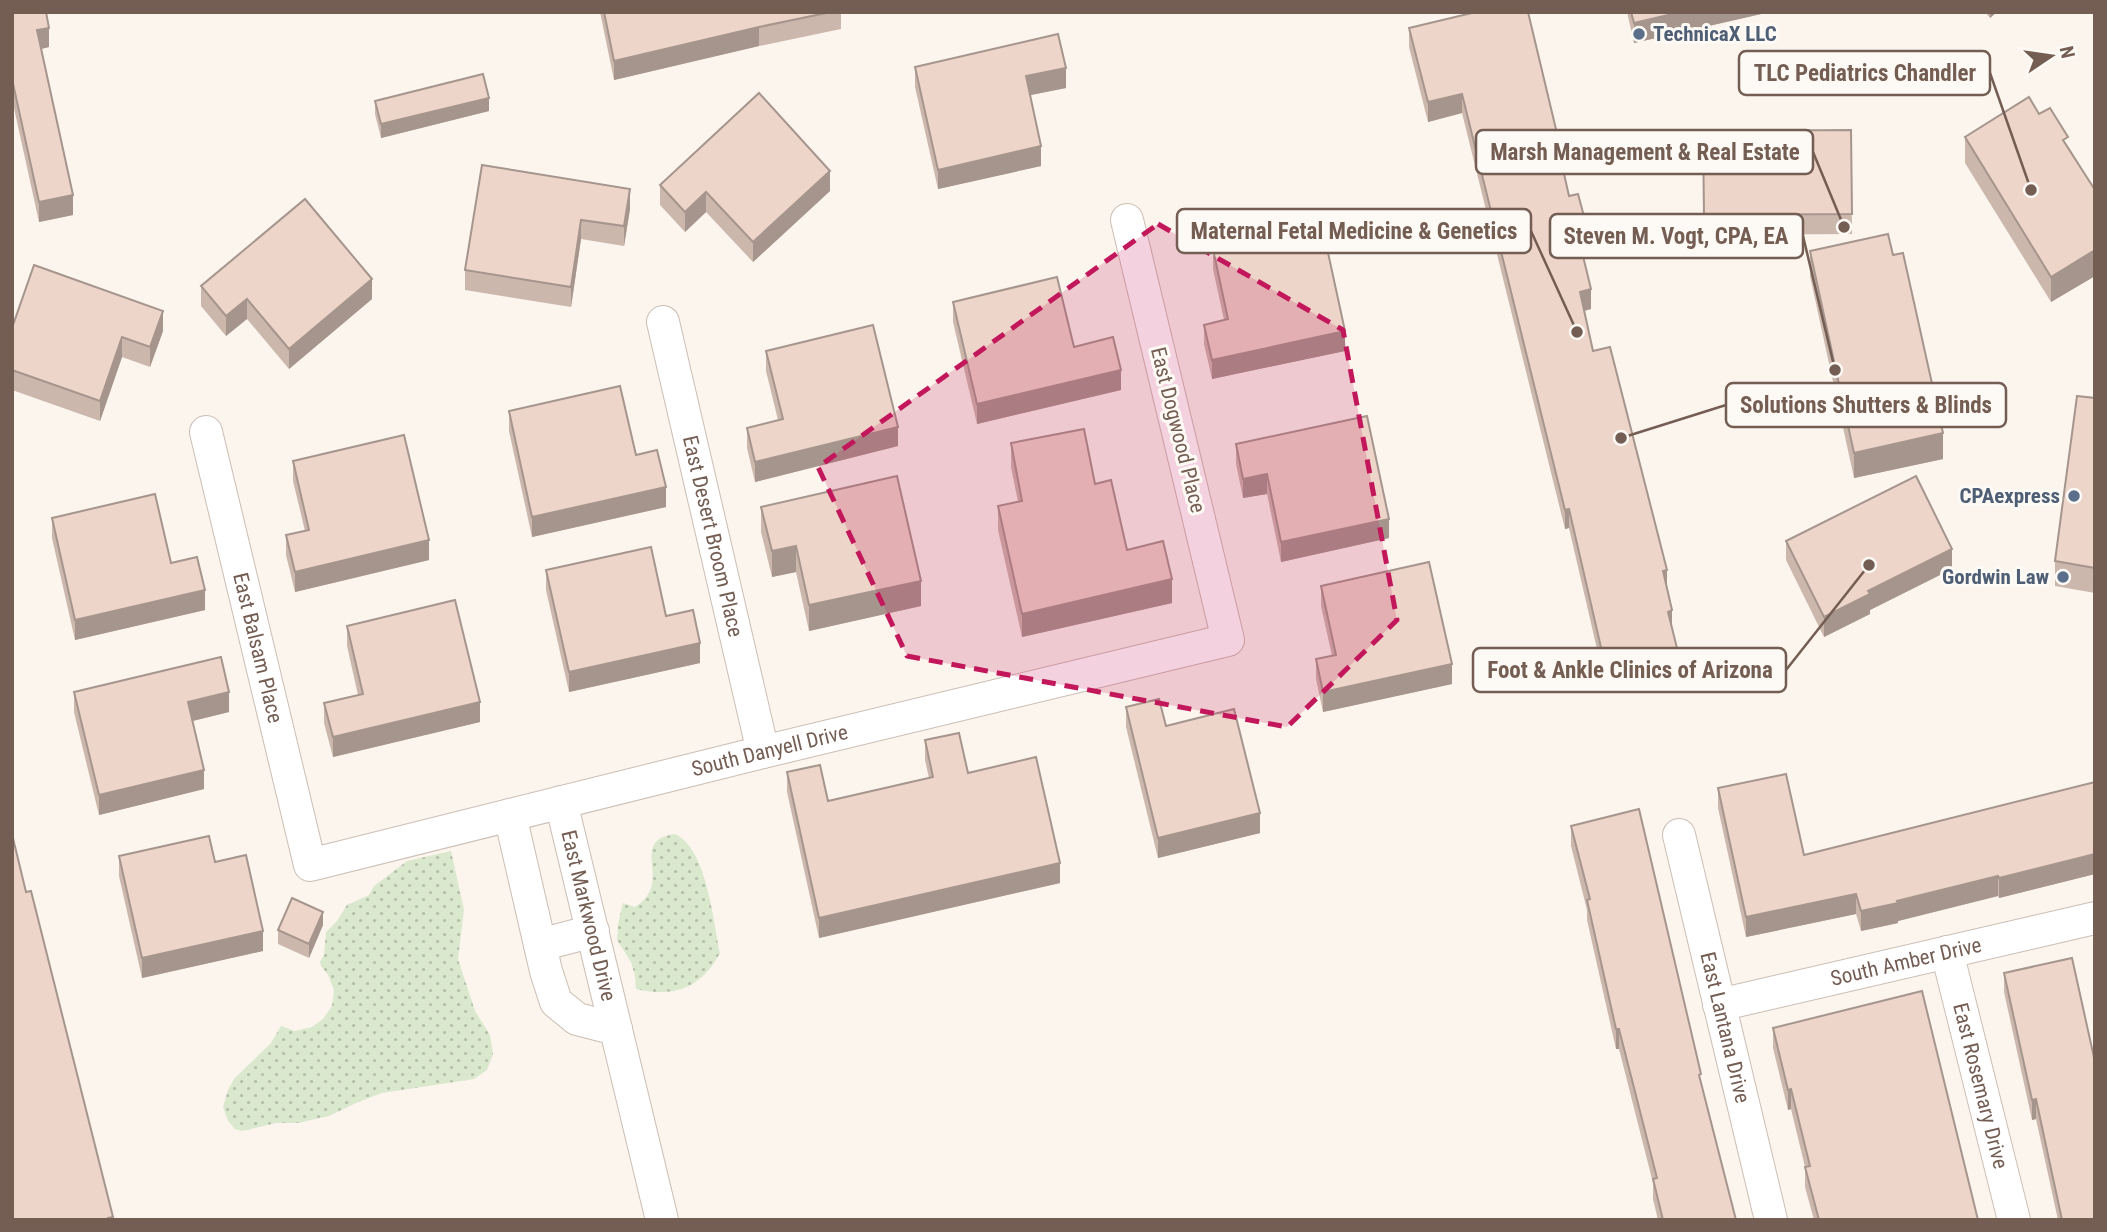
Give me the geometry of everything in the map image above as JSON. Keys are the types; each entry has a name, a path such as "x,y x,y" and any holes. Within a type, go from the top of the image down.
{"street":[{"name":"East Dogwood Place","path":"1127,220 1228,640"},
{"name":"East Desert Broom Place","path":"663,322 763,752"},
{"name":"East Balsam Place","path":"206,432 310,865"},
{"name":"South Danyell Drive","path":"310,865 1228,640"},
{"name":"East Markwood Drive","path":"561,802 662,1220"},
{"name":"East Markwood Drive","path":"510,815 555,1002 577,1019 616,1029"},
{"name":"East Lantana Drive","path":"1679,835 1771,1220"},
{"name":"South Amber Drive","path":"1719,1005 2095,918"},
{"path":"540,945 593,931"},
{"name":"East Rosemary Drive","path":"1947,952 2014,1220"}],"highlighted area":[{"path":"1158,224 1343,330 1397,620 1287,727 907,656 818,467"}],"green space":[{"path":"675,834 686,842 695,854 707,887 720,953 704,975 686,988 663,992 636,989 631,962 617,940 623,903 635,907 646,897 652,886 654,845 661,838"},
{"path":"451,851 464,910 458,959 475,1011 490,1035 493,1054 487,1070 474,1079 382,1093 329,1116 298,1123 276,1123 242,1131 235,1129 228,1121 223,1107 234,1079 271,1043 281,1026 295,1031 312,1027 323,1019 332,1006 334,990 320,962 324,955 326,932 347,905 369,895 374,886 407,861"}],"building":[{"path":"12,12 46,12 49,28 37,30 73,195 39,202 12,79"},
{"path":"604,12 831,12 614,61"},
{"path":"1476,12 1528,12 1569,196 1578,194 1585,220 1575,223 1591,289 1580,292 1593,351 1610,347 1667,570 1663,571 1672,610 1668,612 1678,652 1606,669 1569,509 1565,510 1462,94 1428,102 1409,28"},
{"path":"1631,12 1681,12 1634,23"},
{"path":"1058,34 1066,68 1026,76 1041,146 938,170 915,67"},
{"path":"483,74 489,98 381,124 375,101"},
{"path":"759,93 830,171 753,242 706,192 685,212 660,185"},
{"path":"2029,97 2039,114 2050,108 2068,137 2063,140 2095,190 2095,250 2051,277 1965,137"},
{"path":"1851,130 1852,214 1704,215 1703,131"},
{"path":"482,165 630,189 624,226 581,220 571,287 465,270"},
{"path":"305,199 372,279 289,349 247,299 226,316 201,286"},
{"path":"1322,225 1345,331 1212,360 1204,325 1228,319 1213,249"},
{"path":"1888,234 1893,255 1903,253 1943,433 1854,453 1810,251"},
{"path":"34,265 163,311 150,347 122,337 100,401 12,370 12,328"},
{"path":"1057,277 1074,347 1113,337 1121,370 977,404 953,302"},
{"path":"873,325 898,427 755,462 747,428 783,419 766,351"},
{"path":"620,386 636,455 657,450 666,487 532,517 509,411"},
{"path":"2077,396 2095,398 2095,568 2055,561"},
{"path":"1367,416 1389,519 1281,542 1267,474 1243,479 1236,444"},
{"path":"1084,429 1095,484 1111,480 1127,550 1163,541 1172,579 1022,614 998,506 1022,501 1011,443"},
{"path":"404,435 429,540 295,572 286,535 309,530 293,461"},
{"path":"897,476 921,581 809,605 796,546 772,551 761,507"},
{"path":"1916,476 1952,549 1868,591 1870,594 1824,617 1786,541"},
{"path":"155,494 171,563 197,557 205,590 75,620 52,518"},
{"path":"651,547 666,616 693,610 700,643 569,672 546,570"},
{"path":"1429,562 1452,664 1323,692 1316,659 1336,655 1321,586"},
{"path":"455,600 480,702 333,737 324,703 363,694 347,626"},
{"path":"221,657 229,692 188,702 204,770 99,795 74,692"},
{"path":"1159,699 1166,726 1234,709 1260,813 1158,838 1126,707"},
{"path":"959,733 968,773 1036,757 1060,863 819,918 787,772 820,765 828,801 933,777 925,740"},
{"path":"1786,774 1804,855 2095,782 2095,854 1861,911 1856,894 1746,917 1718,788"},
{"path":"1639,809 1701,1074 1699,1075 1736,1220 1663,1220 1653,1179 1657,1178 1619,1029 1616,1029 1587,900 1590,899 1571,826"},
{"path":"12,834 26,892 31,891 113,1217 108,1218 109,1220 12,1220"},
{"path":"209,836 215,862 246,855 263,931 142,958 119,856"},
{"path":"292,898 323,912 309,944 278,930"},
{"path":"2072,958 2095,1062 2095,1220 2062,1220 2036,1099 2032,1100 2004,973"},
{"path":"1922,991 1978,1220 1819,1220 1805,1167 1810,1166 1773,1028"}],"place":[{"name":"TechnicaX LLC","path":"1639,34"},
{"name":"TLC Pediatrics Chandler","path":"2031,190"},
{"name":"Marsh Management & Real Estate","path":"1844,227"},
{"name":"Maternal Fetal Medicine & Genetics","path":"1577,332"},
{"name":"Steven M. Vogt, CPA, EA","path":"1835,370"},
{"name":"Solutions Shutters & Blinds","path":"1621,438"},
{"name":"CPAexpress","path":"2074,496"},
{"name":"Foot & Ankle Clinics of Arizona","path":"1869,565"},
{"name":"Gordwin Law","path":"2063,577"}]}
